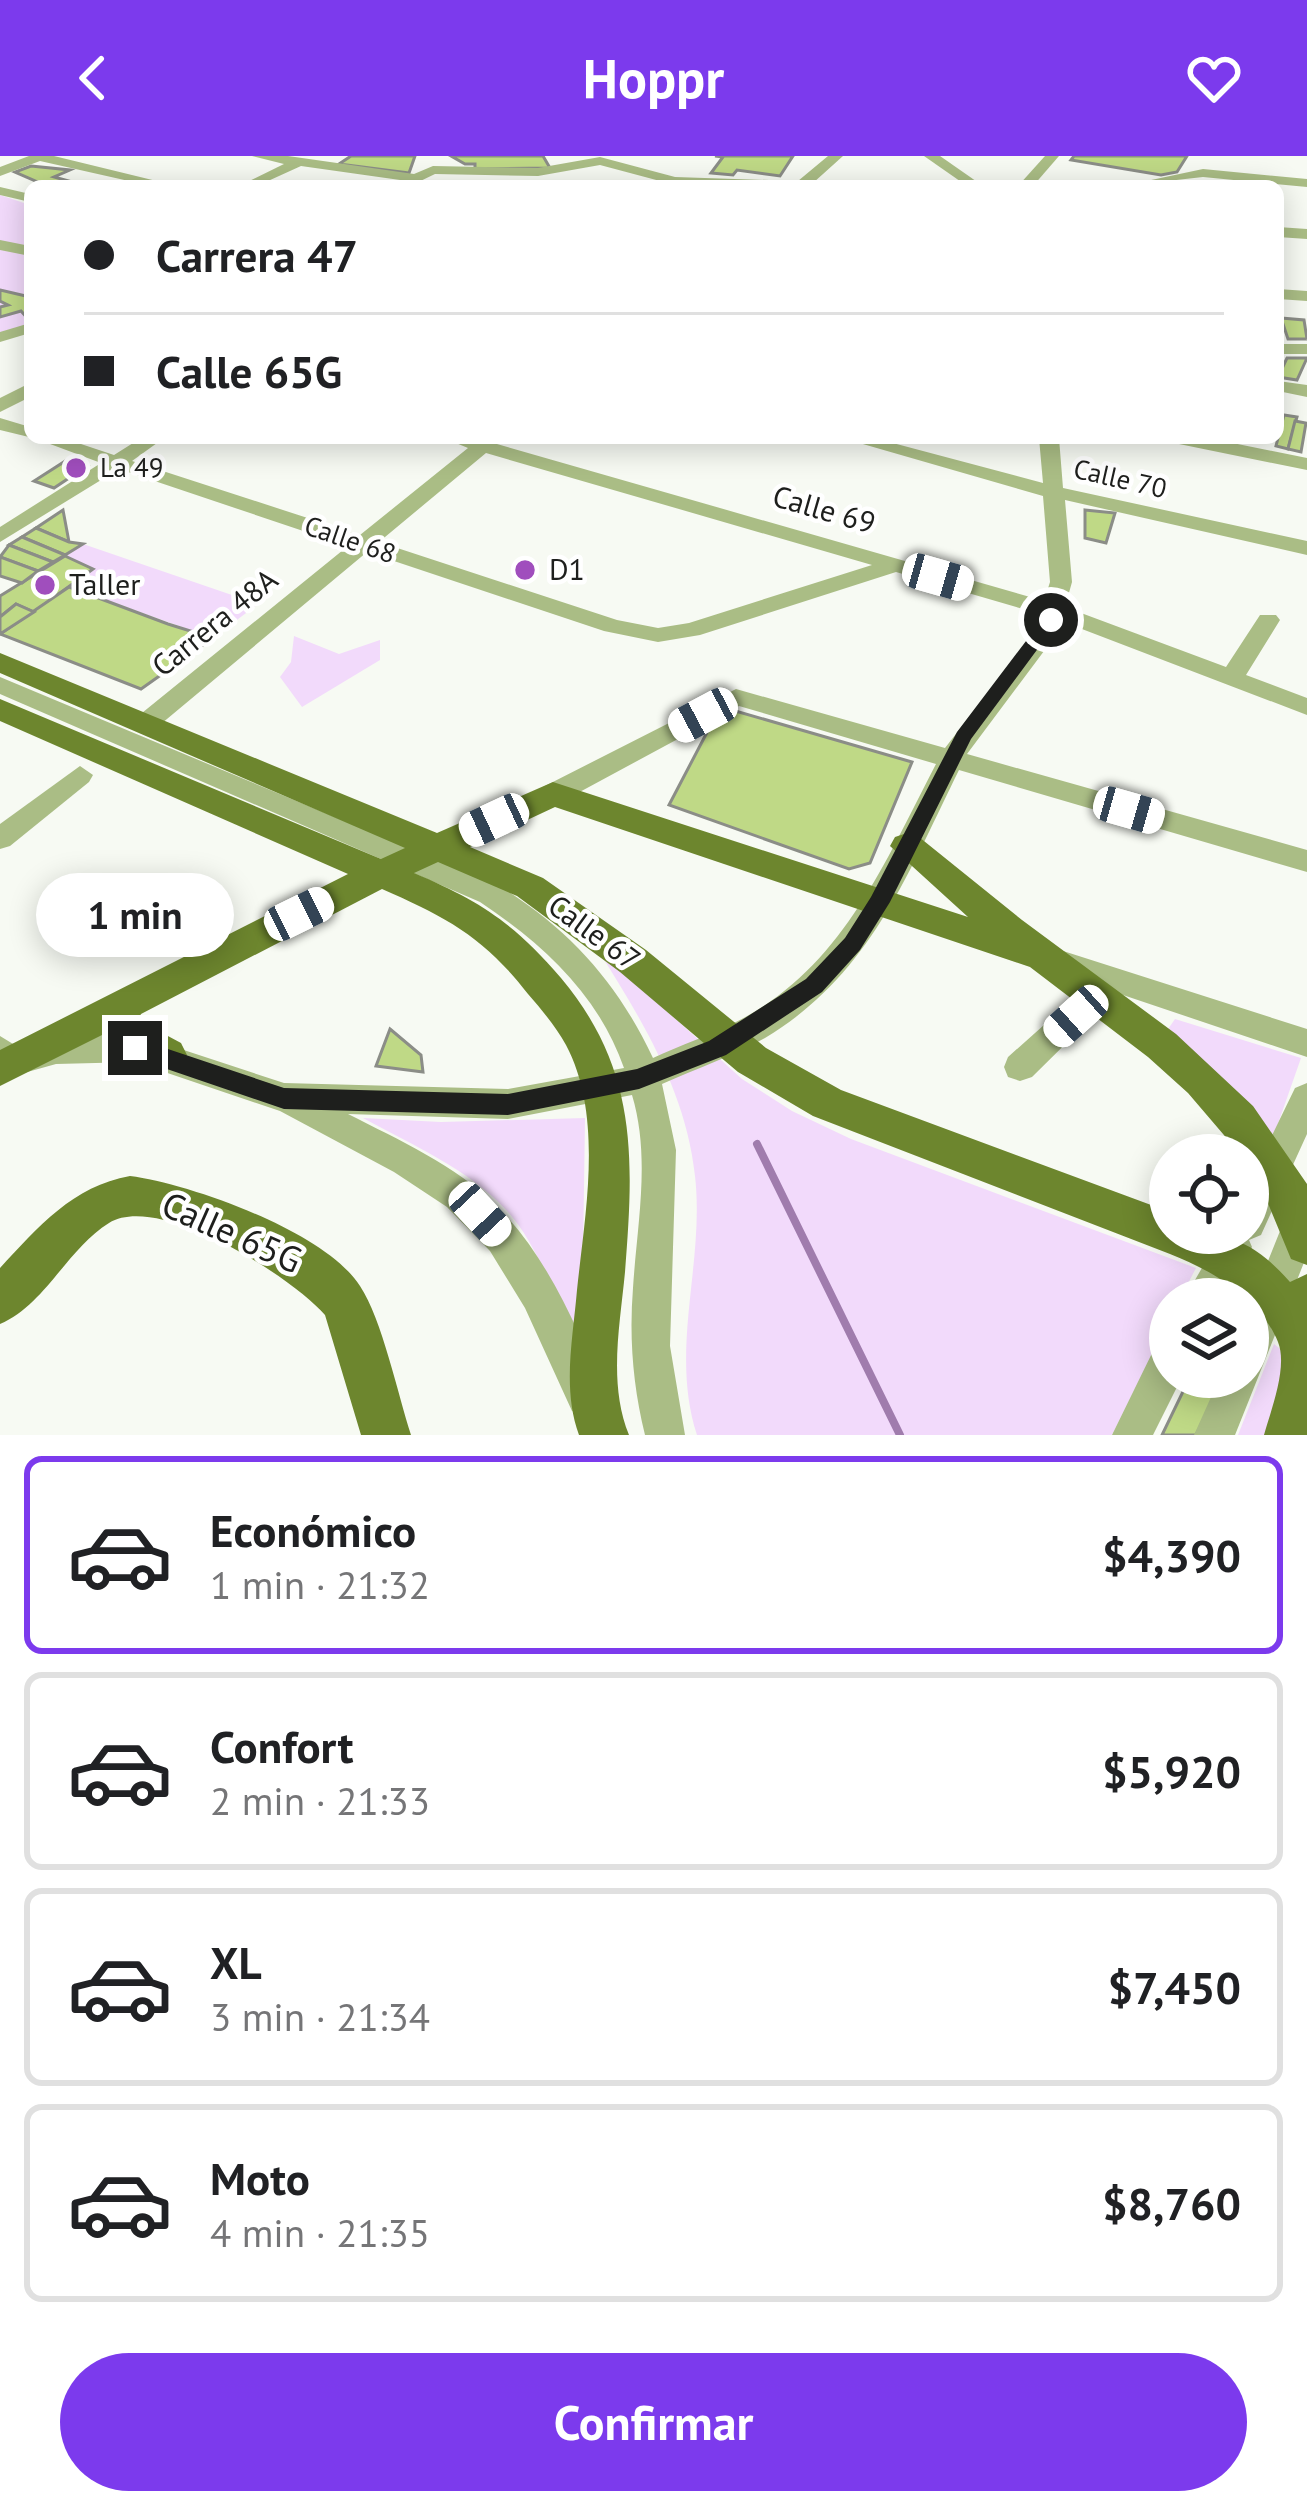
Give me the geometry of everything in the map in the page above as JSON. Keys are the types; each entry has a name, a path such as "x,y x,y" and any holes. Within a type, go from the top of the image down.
{"main road":[{"name":"Calle 67","path":"0,662 530,887 633,961 752,1060 826,1103 1149,1225"},
{"name":"Calle 67","path":"0,709 461,908 499,934 538,978 584,1041 604,1105 606,1208 594,1373 601,1428"},
{"path":"4,1060 361,883 553,794 1045,957"},
{"path":"907,846 1045,957 1101,993 1166,1050 1278,1168 1306,1224"},
{"path":"135,995 121,1010 117,1027 167,1055"},
{"name":"Calle 65G","path":"0,1301 88,1213 110,1199 142,1193 170,1199 302,1262 334,1285 344,1302 386,1435"},
{"name":"Calle 67","path":"1253,1254 1295,1310"},
{"path":"1289,1435 1300,1394 1295,1310"}],"street":[{"path":"0,172 40,156 144,180"},
{"path":"259,156 545,180"},
{"path":"810,180 836,156"},
{"path":"920,156 955,180"},
{"path":"931,156 967,180"},
{"path":"1186,180 1205,156"},
{"path":"428,170 538,172 601,158 672,180"},
{"path":"571,180 601,158"},
{"path":"259,180 298,162"},
{"path":"1202,180 1274,180"},
{"name":"Calle 68","path":"62,444 612,626 658,635 692,630 896,565"},
{"path":"0,536 144,444"},
{"name":"Carrera 48A","path":"146,723 486,444"},
{"name":"Calle 69","path":"495,444 1054,611 1307,706"},
{"name":"Calle 70","path":"874,444 1050,491 1307,548"},
{"path":"284,1098 508,1104 596,1090 679,1064 752,1029 814,986 853,944 879,902 972,724 1045,634 1061,582 1049,444"},
{"path":"1209,444 1307,464"},
{"path":"1231,679 1268,620"},
{"path":"0,685 490,894 528,915 574,956 619,1016 635,1048 651,1101 659,1194 648,1294 649,1376 665,1435"},
{"path":"553,794 736,698 1307,862"},
{"path":"0,839 80,775"},
{"path":"1045,957 1307,1043"},
{"path":"1020,1067 1101,993"},
{"path":"4,1060 56,1050 135,1048 167,1055 284,1098 412,1166 480,1214 516,1259 601,1428"},
{"path":"1269,1184 1307,1098"},
{"path":"1269,1338 1295,1310 1306,1224"},
{"path":"1132,1435 1150,1398"},
{"path":"1214,1435 1231,1398"}],"shaded area":[{"path":"0,195 24,203 24,326 0,334"},
{"path":"83,544 258,604 213,638 69,587 92,570 65,555"},
{"path":"294,636 339,654 380,640 380,660 302,707 280,677 291,662"},
{"path":"596,947 742,1079 792,1111 851,1139 1196,1268 1191,1278 1149,1278 1149,1362 1112,1435 697,1435 686,1370 696,1241 695,1176 672,1085"},
{"path":"1175,1019 1301,1058 1273,1138 1269,1134 1166,1032"},
{"path":"363,1118 441,1122 585,1118 582,1326 569,1328 526,1237 492,1196 439,1159"},
{"path":"1274,1344 1283,1351 1283,1397 1267,1435 1238,1435 1253,1398 1269,1398 1269,1357"}],"building":[{"path":"351,156 415,156 409,173 339,164"},
{"path":"451,156 543,156 550,168 475,169 475,164"},
{"path":"715,156 793,156 780,176 737,170 733,175 711,173 723,157"},
{"path":"1074,156 1187,156 1177,172 1161,175 1071,160"},
{"path":"31,166 70,170 54,177 65,180 33,180 15,172"},
{"path":"0,290 24,296 24,314 21,311 0,317 0,307 8,305 0,301"},
{"path":"1284,318 1304,320 1307,339 1288,339"},
{"path":"1287,358 1307,358 1297,380 1284,378"},
{"path":"1284,415 1297,417 1288,449 1276,446 1284,444"},
{"path":"1295,421 1306,423 1301,452 1288,449"},
{"path":"67,460 87,466 54,488 34,481"},
{"path":"63,510 69,542 36,528"},
{"path":"1085,510 1115,513 1106,543 1085,538"},
{"path":"36,528 83,544 65,555 22,537"},
{"path":"22,537 65,555 53,562 9,545"},
{"path":"9,545 53,562 38,571 0,557"},
{"name":"Taller","path":"65,556 93,569 34,612 16,604 0,617 0,596"},
{"path":"0,557 38,571 22,583 0,576"},
{"path":"69,587 213,638 141,689 0,634"},
{"path":"16,604 34,612 0,634 0,617"},
{"path":"725,708 912,762 870,863 849,869 669,805 714,719"},
{"path":"390,1029 421,1055 423,1072 376,1066"},
{"path":"1180,1398 1214,1398 1196,1435 1162,1435"}],"waterway":[{"path":"757,1144 900,1435"}],"place":[{"name":"La 49","path":"76,468"},
{"name":"D1","path":"525,570"},
{"name":"Taller","path":"45,585"}],"route":[{"path":"135,1048 284,1098 508,1104 639,1079 717,1048 814,986 853,944 963,737 1045,634 1051,620"}]}
